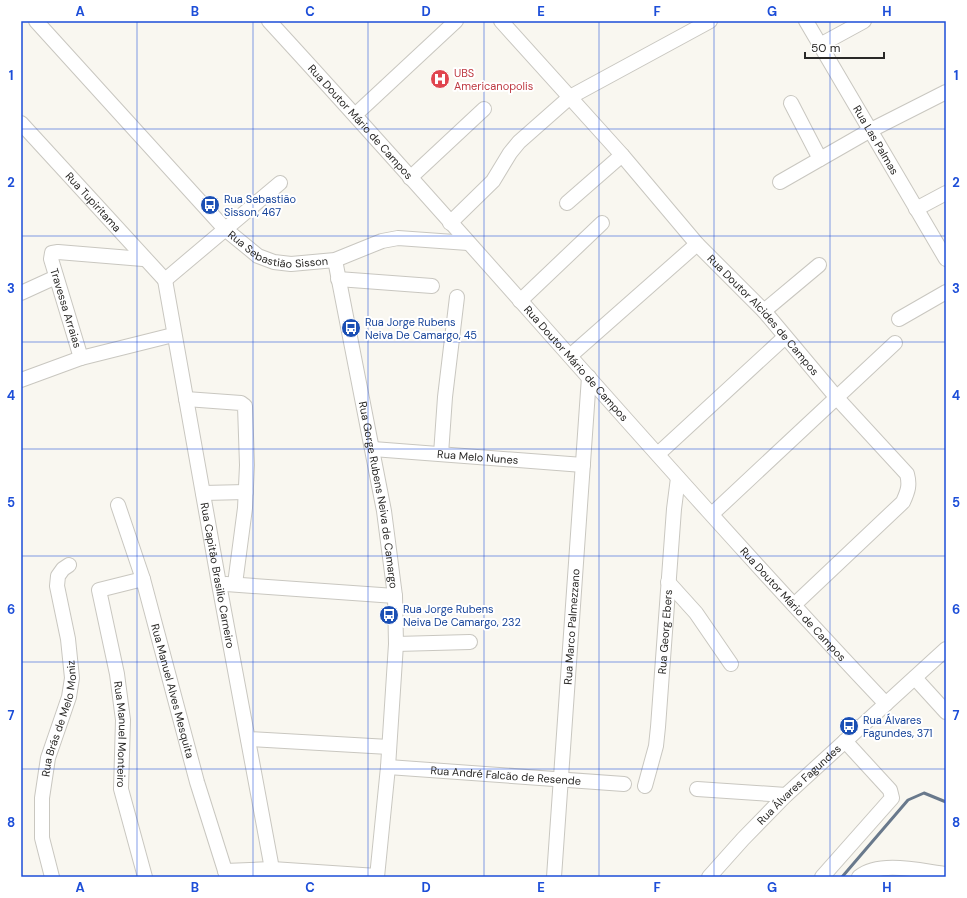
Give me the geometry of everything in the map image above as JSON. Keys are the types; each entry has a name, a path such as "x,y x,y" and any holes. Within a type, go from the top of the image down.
{"street":[{"name":"Rua Sebastião Sisson","path":"36,21 225,229 258,256 274,262 291,264 335,260 382,241 398,238 468,243"},
{"name":"Rua Doutor Mário de Campos","path":"268,21 355,115 678,478 886,704"},
{"path":"355,115 456,21"},
{"name":"Rua Doutor Alcides de Campos","path":"501,21 622,155 697,244 764,311 837,398 907,474 909,484 908,492 903,502 794,605"},
{"path":"450,223 493,181 510,153 519,142 570,97 710,21"},
{"name":"Rua Las Palmas","path":"806,21 869,131 946,259"},
{"path":"820,45 864,21"},
{"path":"780,182 869,131 946,92"},
{"path":"791,103 820,159"},
{"path":"410,178 484,109"},
{"name":"Rua Tupiritama","path":"21,123 143,259 165,280"},
{"path":"567,203 622,155"},
{"path":"165,280 280,183"},
{"path":"916,209 946,193"},
{"path":"520,301 602,223"},
{"path":"570,356 697,244"},
{"name":"Travessa Arraias","path":"81,358 51,259 52,253 143,259"},
{"name":"Rua Gorge Rubens Neiva de Camargo","path":"335,260 373,449 384,511 395,596 396,644 388,767 377,877"},
{"path":"764,311 819,264"},
{"path":"21,293 56,276"},
{"path":"338,279 432,286"},
{"name":"Rua Capitão Brasilio Carneiro","path":"165,280 173,335 272,869"},
{"path":"899,319 946,292"},
{"path":"441,454 457,297"},
{"path":"21,380 81,358 173,335"},
{"path":"658,454 785,337"},
{"path":"712,514 895,343"},
{"name":"Rua Marco Palmezzano","path":"554,877 562,781 589,377"},
{"path":"186,399 244,405 247,466 246,492 235,584"},
{"name":"Rua Melo Nunes","path":"373,449 583,465"},
{"name":"Rua Georg Ebers","path":"645,786 656,746 668,582 678,478"},
{"path":"203,493 246,492"},
{"name":"Rua Manuel Alves Mesquita","path":"118,504 143,579 197,782 226,874"},
{"name":"Rua Brás de Melo Moniz","path":"52,877 42,838 42,798 48,758 69,697 72,678 68,639 57,586 58,576 63,568 70,565"},
{"name":"Rua Manuel Monteiro","path":"143,579 99,590 117,674 123,720 121,789 145,877"},
{"path":"668,582 696,613 731,664"},
{"path":"219,584 395,596"},
{"path":"396,644 470,642"},
{"name":"Rua Álvares Fagundes","path":"709,877 786,795 946,649"},
{"path":"915,678 946,712"},
{"path":"248,739 389,747"},
{"path":"822,877 892,800 893,796 890,790 845,741"},
{"name":"Rua André Falcão de Resende","path":"388,767 562,781 624,784"},
{"path":"697,789 786,795"},
{"path":"859,877 872,870 888,868 946,874"},
{"path":"226,874 272,869 377,877"}],"waterway":[{"path":"842,877 908,800 924,793 946,802"}],"place":[{"name":"UBS Americanopolis","path":"440,79"},
{"name":"Rua Sebastião Sisson, 467","path":"210,205"},
{"name":"Rua Jorge Rubens Neiva De Camargo, 45","path":"351,328"},
{"name":"Rua Jorge Rubens Neiva De Camargo, 232","path":"389,615"},
{"name":"Rua Álvares Fagundes, 371","path":"849,726"}]}
